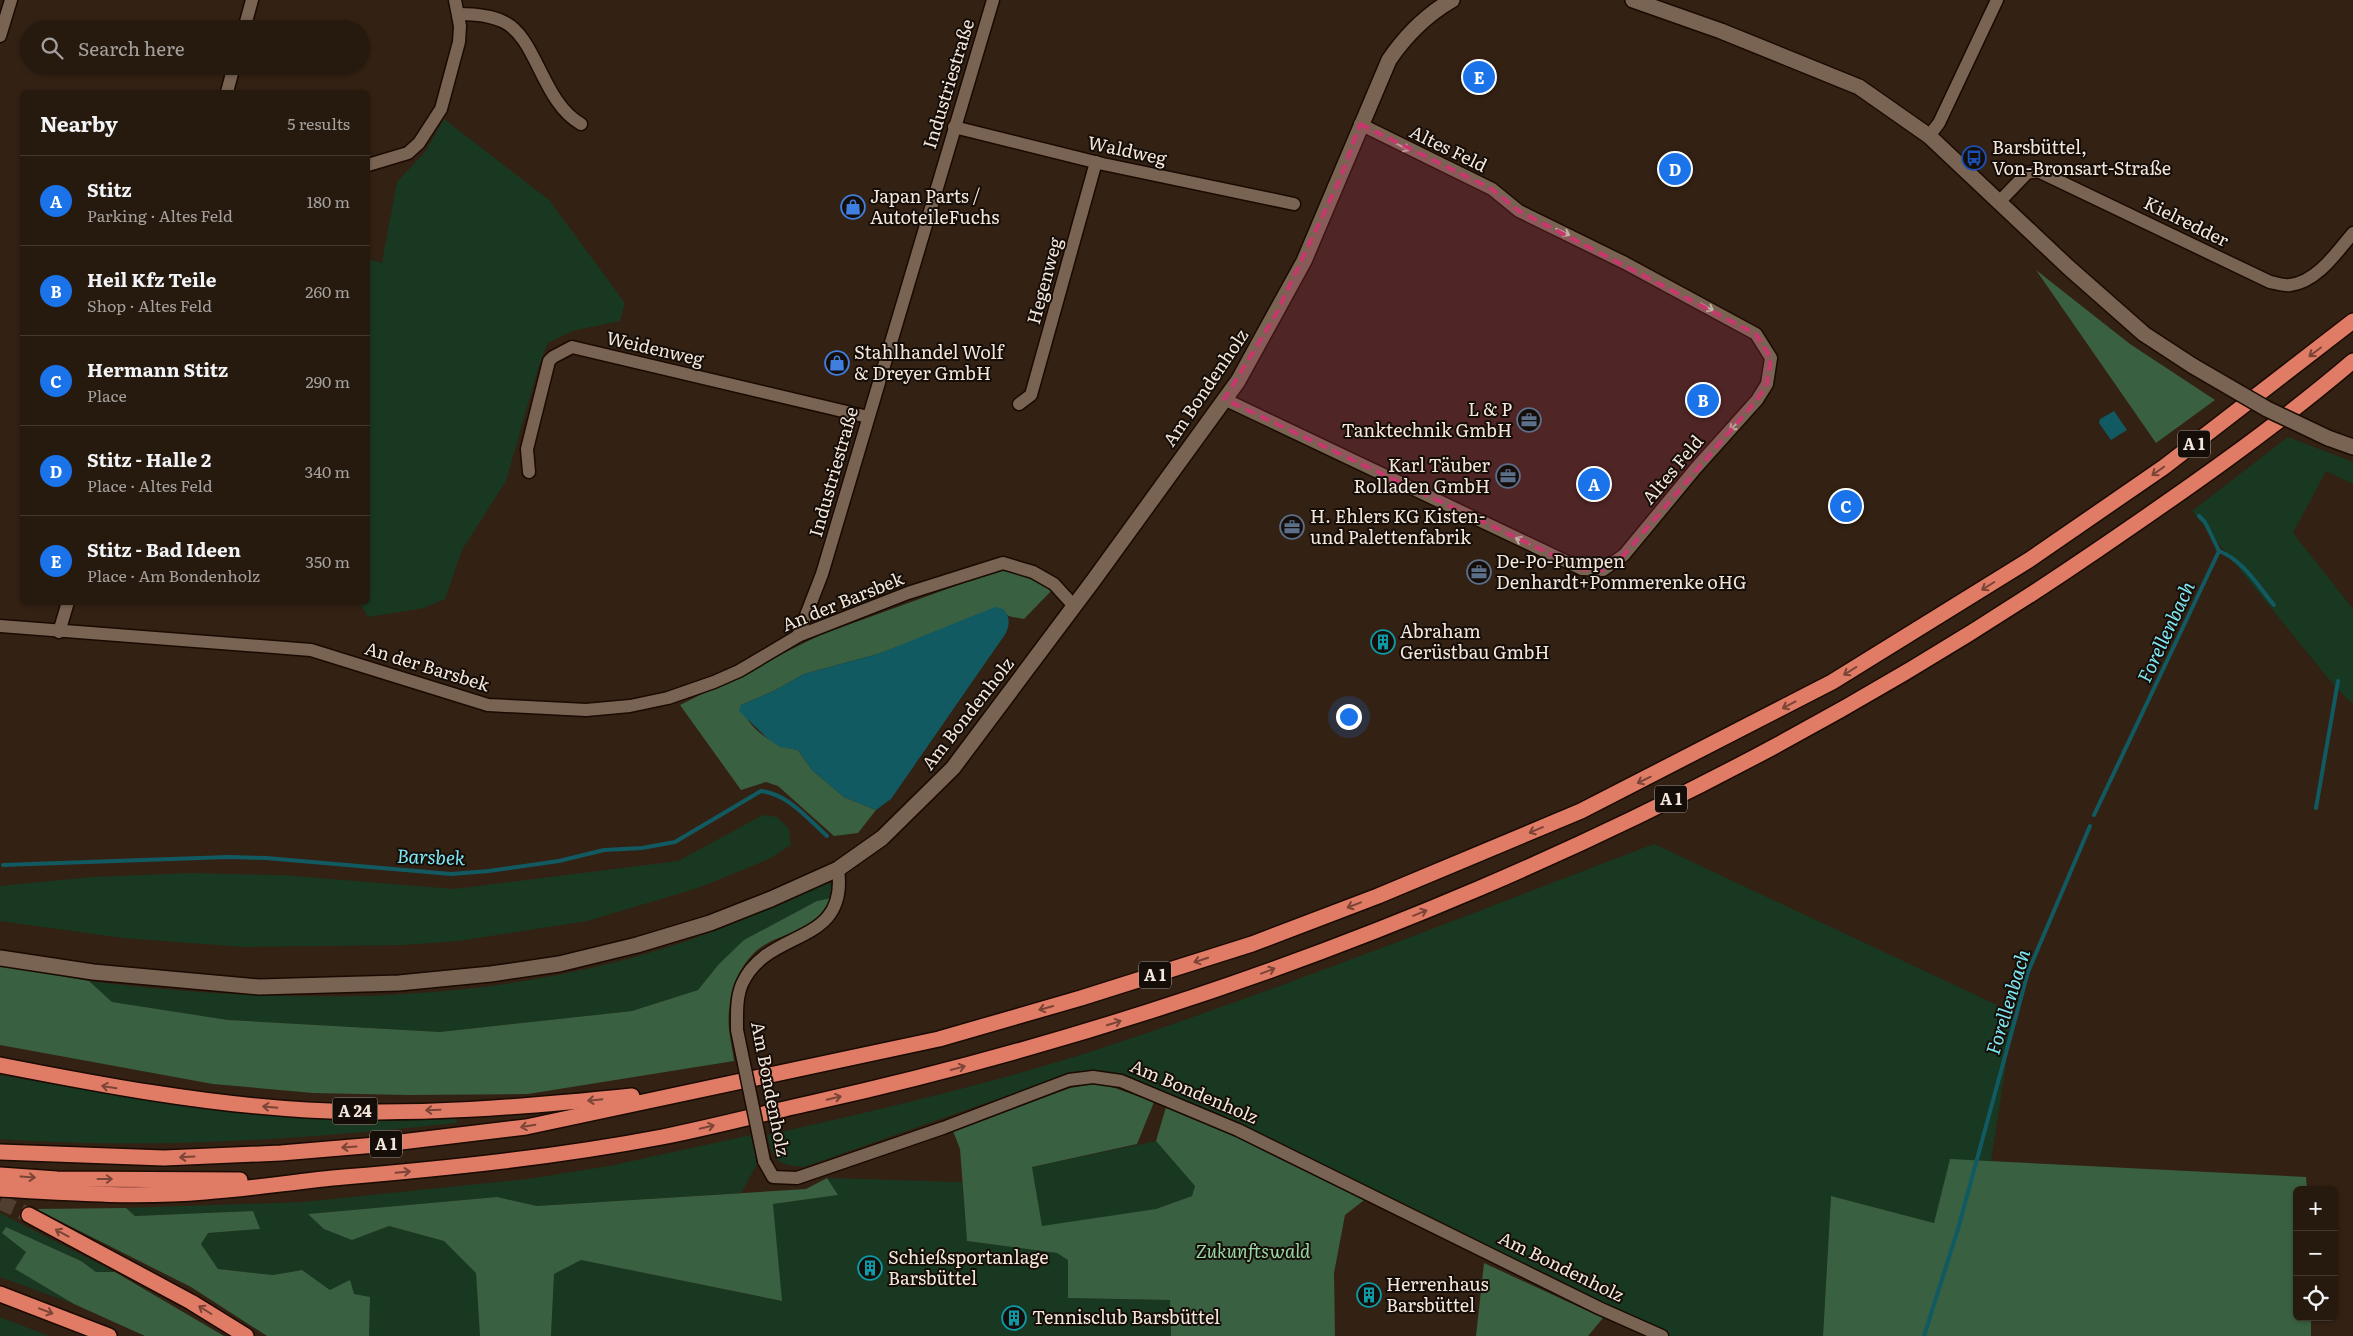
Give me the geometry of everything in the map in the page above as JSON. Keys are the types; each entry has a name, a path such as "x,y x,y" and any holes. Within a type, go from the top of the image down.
{"highway":[{"name":"A 1","path":"0,1152 54,1156 164,1158 376,1145 526,1127 939,1039 1081,998 1243,947 1378,896 1581,811 1832,682 2030,560 2164,466 2328,343 2353,321"},
{"name":"A 1","path":"0,1189 58,1186 203,1192 284,1182 408,1172 530,1157 660,1137 911,1081 1177,1004 1389,925 1500,880 1737,767 1842,711 2031,595 2181,493 2323,386 2353,361"},
{"name":"A 24","path":"0,1065 110,1087 210,1101 307,1110 401,1112 523,1106 713,1088"},
{"name":"A 1","path":"0,1175 58,1186"},
{"path":"28,1215 191,1302 246,1336"},
{"path":"0,1294 109,1336"}],"main road":[{"name":"Am Bondenholz","path":"838,869 882,838 953,768 1238,381 1304,261 1339,181 1360,124 1389,60 1424,19 1452,0"},
{"path":"1634,0 1721,31 1859,88 1929,136 2068,267 2144,334 2193,366 2266,409 2328,438 2353,447"},
{"path":"0,958 93,972 259,987 399,983 490,974 559,964 637,945 710,923 838,869"}],"street":[{"path":"0,36 11,0"},
{"path":"246,20 252,0"},
{"path":"370,164 408,153 419,143 441,109 458,42 459,14 456,0"},
{"name":"Industriestraße","path":"798,636 822,574 993,0"},
{"path":"1929,136 1939,123 1998,0"},
{"path":"459,14 490,17 505,22 520,35 558,104 570,118 581,124"},
{"path":"227,90 231,75"},
{"name":"Altes Feld","path":"1224,399 1582,569 1602,570 1624,555 1640,537 1696,468 1757,400 1767,384 1771,358 1756,334 1625,263 1519,211 1492,189 1360,124"},
{"name":"Waldweg","path":"954,128 1096,162 1294,204"},
{"name":"Hegenweg","path":"1019,404 1031,396 1096,162"},
{"name":"Kielredder","path":"2000,201 2027,173 2038,171 2270,282 2288,286 2305,281 2329,261 2353,233"},
{"name":"Weidenweg","path":"529,472 527,449 549,361 572,346 868,417"},
{"name":"An der Barsbek","path":"0,626 311,650 488,705 586,710 630,706 668,698 705,685 739,671 798,636 908,593 1003,563 1033,572 1054,584 1074,606"},
{"path":"59,632 67,605"},
{"name":"Am Bondenholz","path":"838,869 840,884 838,899 832,912 818,926 773,949 759,959 747,973 741,986 736,1010 737,1030 764,1161 773,1177 797,1178 934,1131 1070,1080 1092,1077 1121,1080 1238,1130 1599,1308 1662,1336"}],"highlighted area":[{"path":"1360,124 1492,189 1519,211 1756,334 1771,358 1767,384 1757,400 1624,555 1603,570 1582,569 1224,399 1275,316 1339,181"}],"green space":[{"path":"444,119 549,200 625,303 620,321 572,331 548,343 539,365 506,481 462,550 445,599 424,608 368,617 360,605 370,605 370,260 382,263 397,182 425,152"},
{"path":"2036,270 2130,344 2215,400 2156,443"},
{"path":"2288,437 2353,462 2353,484 2326,471 2293,533 2353,609 2353,704 2337,689 2192,511"},
{"path":"1005,568 1033,577 1054,588 1024,619 1008,616 1003,609 878,654 804,674 774,691 741,705 749,722 763,735 780,745 798,750 812,770 844,797 876,810 858,833 834,836 778,786 766,782 741,790 680,705 820,635"},
{"path":"763,815 777,817 789,829 791,845 769,859 698,888 587,921 458,941 403,945 244,947 123,938 0,921 0,886 92,877 191,873 282,875 454,889 678,861"},
{"path":"1654,844 2014,1013 1991,1161 1950,1160 1934,1223 1831,1196 1823,1336 1670,1336 1239,1126 1124,1075 1105,1071 1077,1071 804,1167 782,1163 774,1156 772,1151 767,1135 981,1084 1108,1046 1314,973"},
{"path":"825,883 831,884 834,887 832,898 719,964 698,990 632,1011 440,1032 228,1020 112,1002 89,981 247,995 407,994 486,986 565,974 642,955 731,925"},
{"path":"832,898 827,910 819,919 774,940 748,959 734,987 729,1011 729,1030 734,1061 528,1094 408,1095 313,1093 213,1084 0,1045 0,965 89,981 112,1002 228,1020 440,1032 632,1011 698,990 719,964 744,940 817,901"},
{"path":"0,1075 125,1096 251,1112 350,1119 456,1119 457,1123 286,1138 172,1143 57,1142 0,1139"},
{"name":"Zukunftswald","path":"1093,1084 1112,1087 1154,1102 1137,1144 1032,1167 1042,1226 1156,1209 1192,1196 1195,1186 1156,1141 1166,1107 1233,1134 1368,1197 1345,1215 1334,1273 1335,1336 1171,1336 1170,1300 1068,1298 1068,1260 1057,1253 967,1241 960,1149 953,1131 1070,1088"},
{"path":"751,1135 757,1164 741,1193 537,1206 497,1197 308,1214 352,1240 389,1226 444,1241 476,1272 480,1336 369,1336 370,1298 330,1290 302,1270 273,1275 218,1269 201,1244 208,1233 259,1229 253,1211 135,1216 126,1208 303,1202 528,1179 609,1166"},
{"path":"1156,1141 1195,1186 1192,1196 1156,1209 1042,1227 1032,1167"},
{"path":"1950,1159 2306,1177 2307,1186 2293,1186 2293,1321 2311,1321 2311,1336 1823,1336 1831,1196 1934,1223"},
{"path":"827,1178 962,1182 967,1241 1057,1253 1068,1259 1068,1298 1170,1300 1171,1336 551,1336 554,1274 581,1260 781,1301 773,1204 837,1195"},
{"path":"827,1178 838,1195 773,1204 782,1301 581,1260 554,1274 551,1336 480,1336 476,1273 444,1241 389,1226 352,1240 324,1229 308,1214 497,1197 537,1206 806,1189"},
{"path":"126,1208 135,1216 253,1211 260,1229 208,1233 201,1244 218,1269 273,1275 302,1270 330,1290 350,1280 354,1294 370,1297 369,1336 267,1336 191,1287 36,1209"},
{"path":"0,1213 115,1272 96,1272 81,1261 6,1227 2,1233 26,1252 15,1269 74,1304 0,1277"},
{"path":"6,1227 81,1261 96,1272 115,1272 224,1336 145,1336 74,1304 15,1269 26,1252 2,1233"},
{"path":"1484,1263 1603,1318 1588,1336 1476,1336"},
{"path":"0,1317 49,1336 0,1336"}],"water":[{"path":"2114,411 2127,430 2111,440 2099,423 2100,419"},
{"path":"995,607 1003,609 1008,617 1009,623 1006,633 891,799 876,810 844,797 812,770 798,750 780,747 767,738 739,711 741,705 774,691 804,674 878,654"}],"waterway":[{"name":"Forellenbach","path":"2094,815 2219,551 2205,522 2199,516"},
{"path":"2219,551 2228,555 2243,567 2274,605"},
{"path":"2316,808 2338,681"},
{"name":"Barsbek","path":"3,865 228,857 266,858 451,874 489,871 559,861 604,850 642,848 675,842 761,791 771,793 789,802 827,836"},
{"name":"Forellenbach","path":"1924,1336 1958,1229 2028,972 2090,826"}],"tunnel":[{"path":"0,1202 29,1215"}],"place":[{"name":"Stitz - Bad Ideen","path":"1479,77"},
{"name":"Barsbüttel, Von-Bronsart-Straße","path":"1974,158"},
{"name":"Stitz - Halle 2","path":"1675,169"},
{"name":"Japan Parts / AutoteileFuchs","path":"853,207"},
{"name":"Stahlhandel Wolf & Dreyer GmbH","path":"837,363"},
{"name":"Heil Kfz Teile","path":"1703,400"},
{"name":"L & P Tanktechnik GmbH","path":"1529,420"},
{"name":"Karl Täuber Rolladen GmbH","path":"1508,476"},
{"name":"Stitz","path":"1594,484"},
{"name":"Hermann Stitz","path":"1846,506"},
{"name":"H. Ehlers KG Kisten- und Palettenfabrik","path":"1292,527"},
{"name":"De-Po-Pumpen Denhardt+Pommerenke oHG","path":"1479,572"},
{"name":"Abraham Gerüstbau GmbH","path":"1383,642"},
{"name":"Schießsportanlage Barsbüttel","path":"870,1268"},
{"name":"Herrenhaus Barsbüttel","path":"1369,1295"},
{"name":"Tennisclub Barsbüttel","path":"1014,1318"}]}
